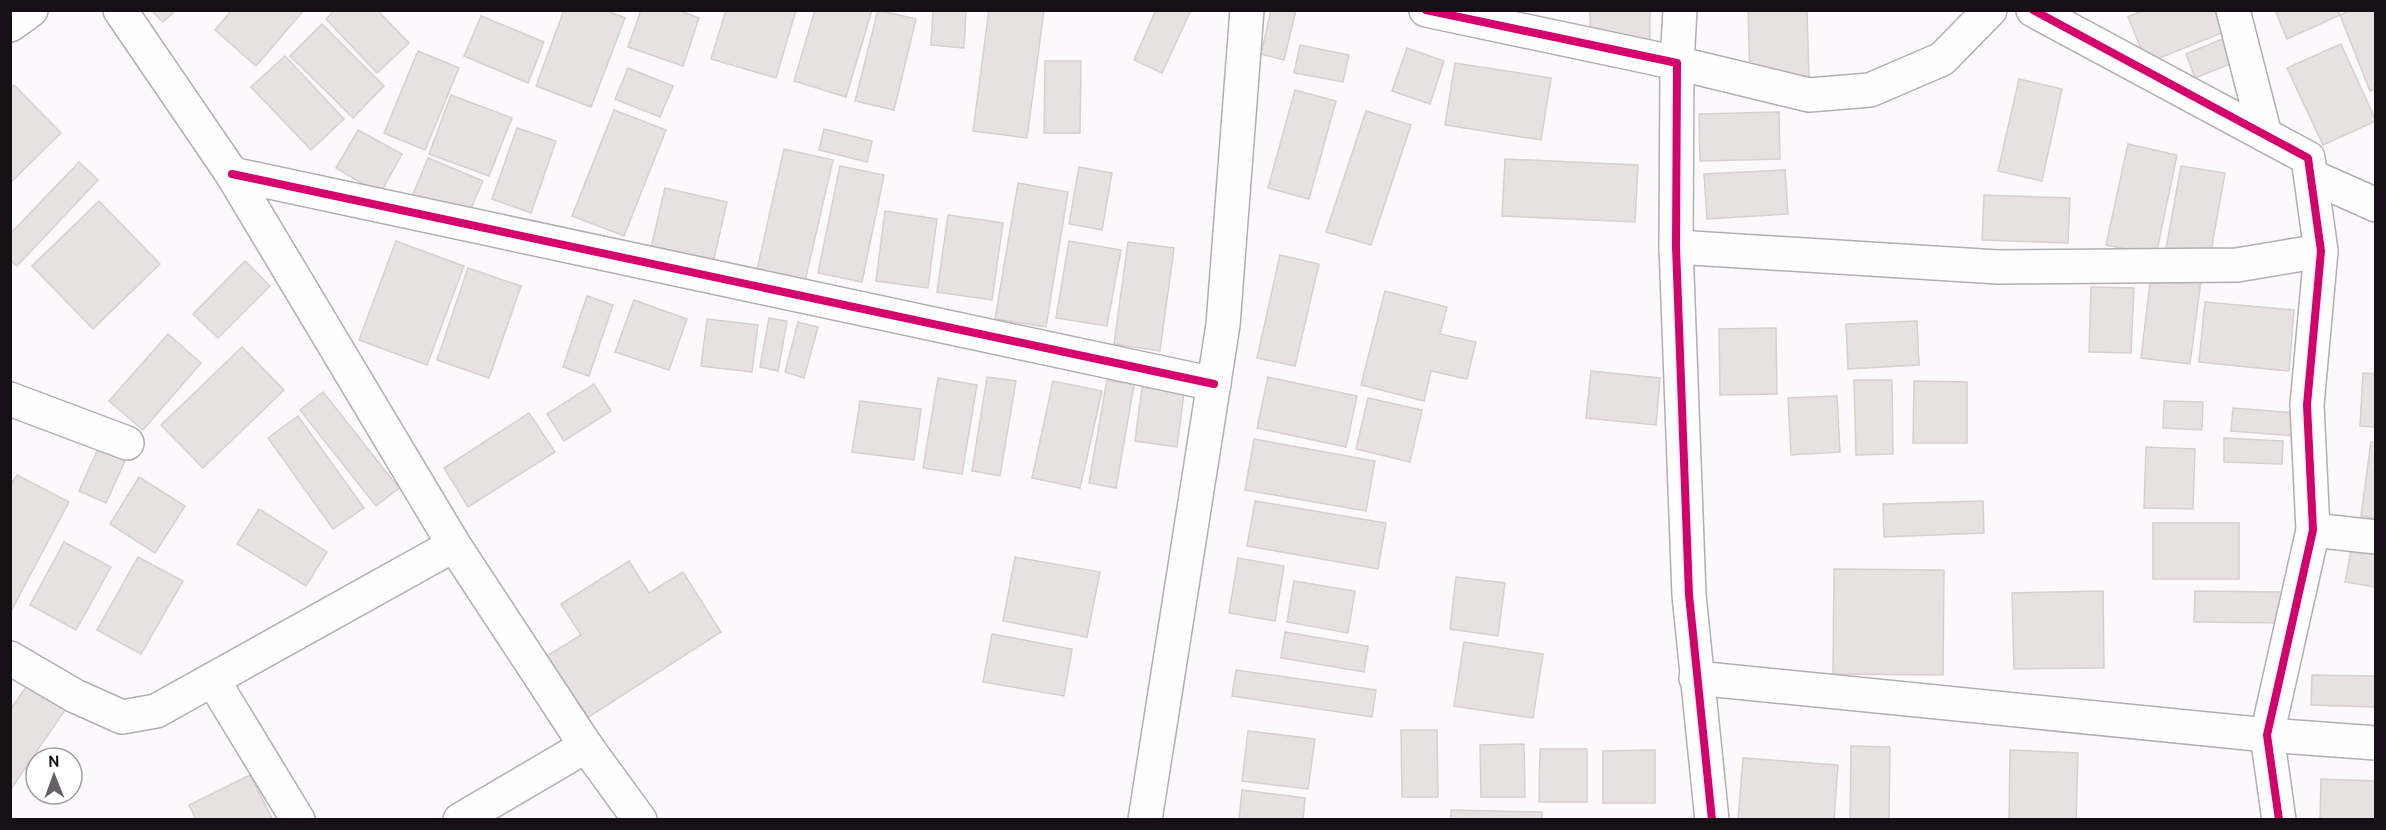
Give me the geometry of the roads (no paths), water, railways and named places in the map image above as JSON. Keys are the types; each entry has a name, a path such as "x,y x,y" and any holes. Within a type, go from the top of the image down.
{"street":[{"path":"10,25 31,10"},
{"path":"120,10 232,174 454,545 586,746 640,819"},
{"path":"1145,819 1223,325 1247,10"},
{"path":"1426,10 1677,63 1809,95 1870,90 1941,59 1990,10"},
{"path":"1680,10 1677,63 1676,247 1689,595 1712,819"},
{"path":"2033,10 2308,159 2321,250 2307,405 2313,530 2267,735 2279,819"},
{"path":"2234,10 2265,135"},
{"path":"232,174 1214,384"},
{"path":"2311,176 2376,205"},
{"path":"1676,247 1998,267 2237,265 2321,250"},
{"path":"10,399 128,443"},
{"path":"2313,530 2376,537"},
{"path":"10,658 75,696 122,717 156,711 454,545"},
{"path":"1696,678 2267,735 2376,742"},
{"path":"213,680 298,819"},
{"path":"460,819 586,746"}]}
